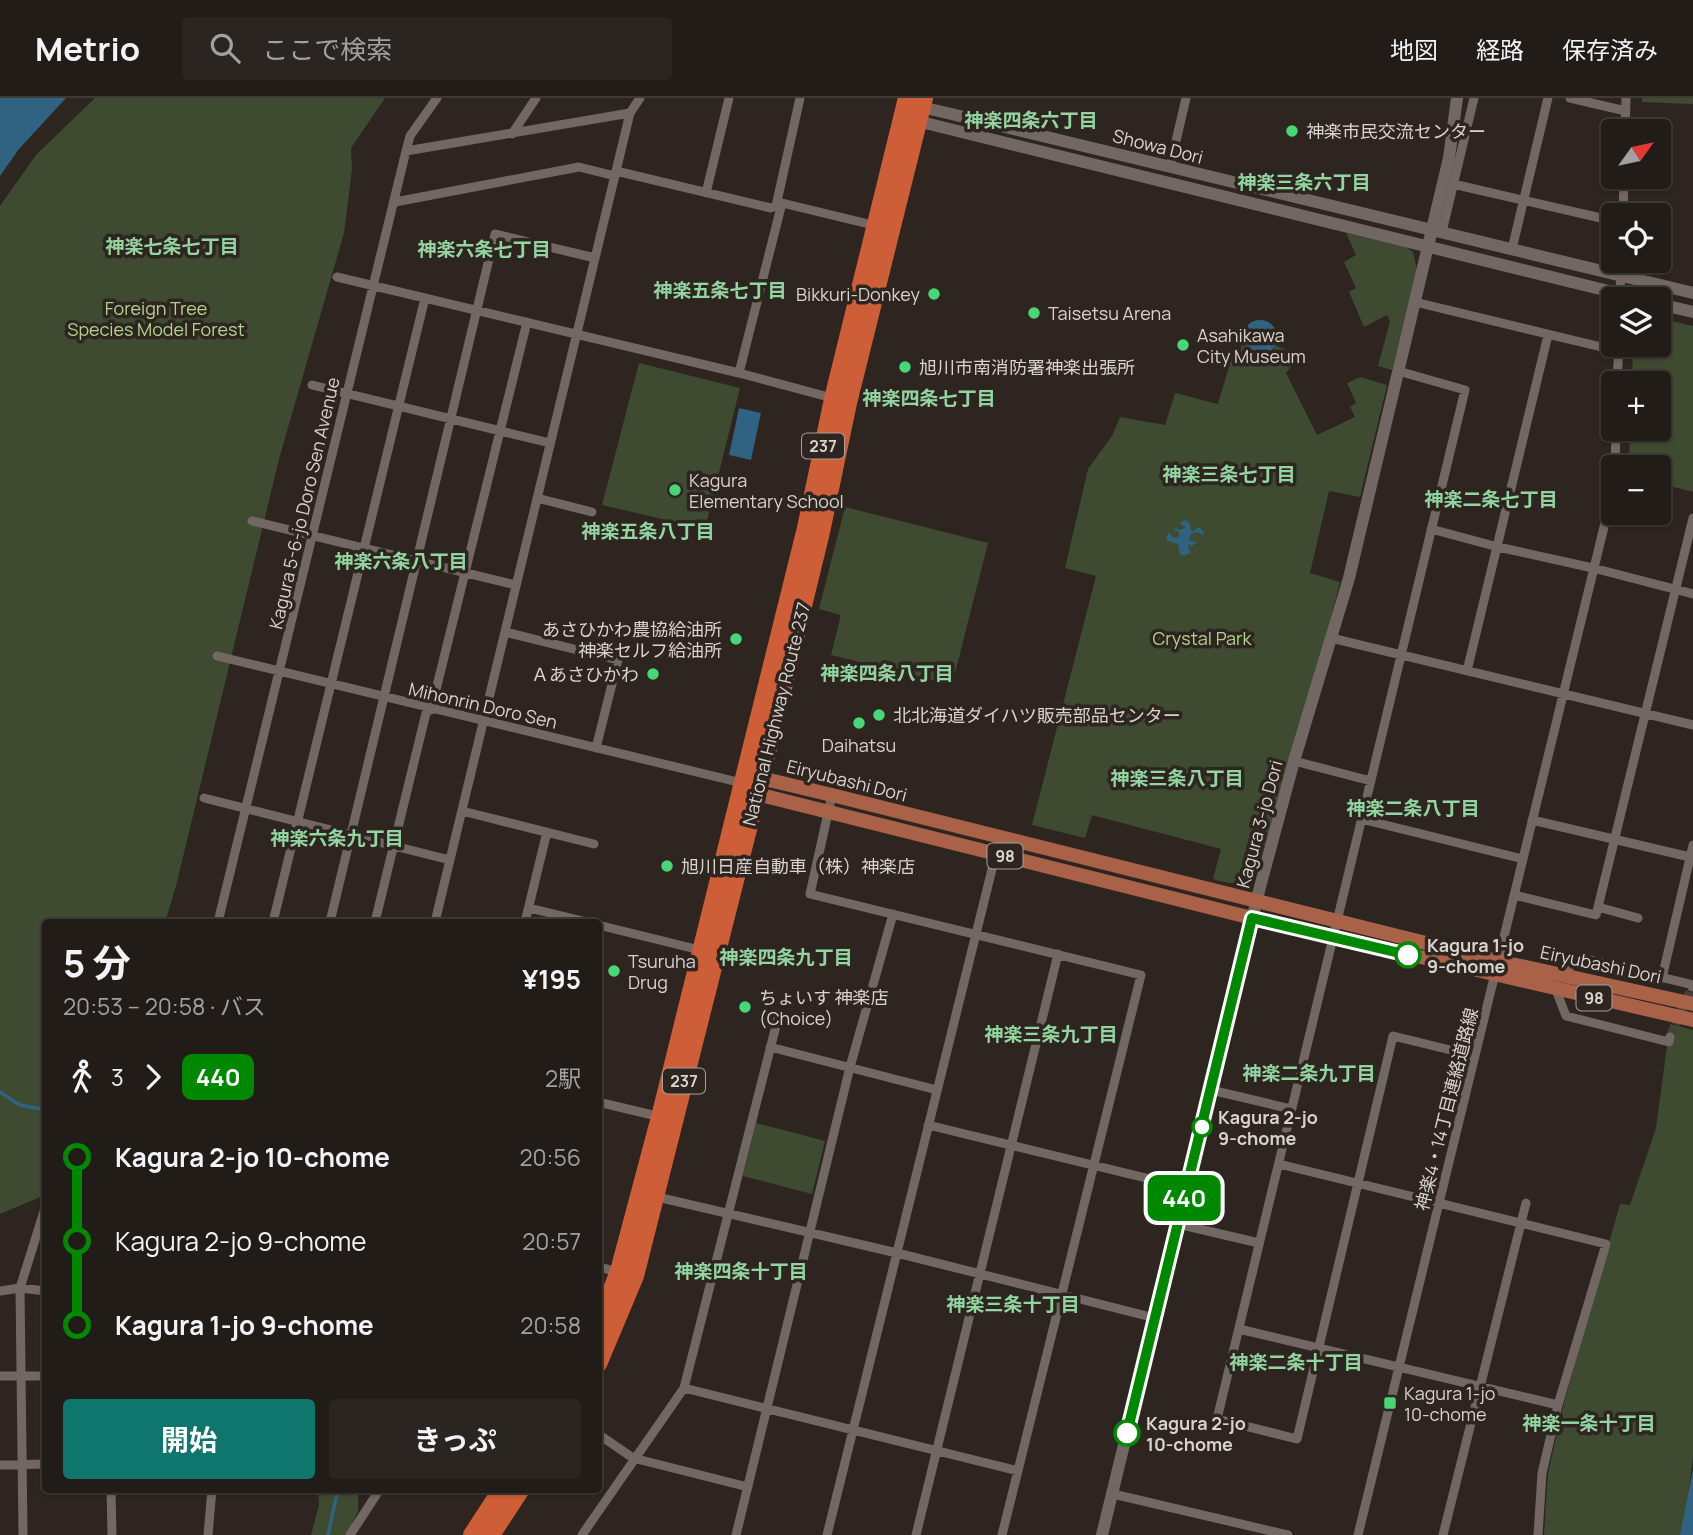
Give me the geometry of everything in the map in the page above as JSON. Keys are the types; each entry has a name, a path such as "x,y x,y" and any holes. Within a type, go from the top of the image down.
{"highway":[{"name":"National Highway Route 237","path":"840,401 877,226 915,107"},
{"name":"National Highway Route 237","path":"602,1352 627,1274 753,785 806,528 915,107"},
{"name":"National Highway Route 237","path":"602,1319 627,1274"},
{"path":"472,1535 499,1493"},
{"path":"491,1535 519,1493"}],"main road":[{"name":"Eiryubashi Dori","path":"753,785 832,796 1498,961 1693,1004"},
{"name":"Eiryubashi Dori","path":"753,785 828,812 1252,918 1693,1020"}],"street":[{"name":"Kagura 5-6-jo Doro Sen Avenue","path":"219,919 406,151 410,136 437,98"},
{"path":"512,134 536,98"},
{"path":"436,919 615,173 630,113 640,98"},
{"path":"706,193 729,98"},
{"path":"739,373 779,204 800,98"},
{"path":"1170,167 1186,98"},
{"name":"Kagura 3-jo Dori","path":"1102,1535 1252,918 1294,761 1352,566 1428,247 1437,231 1457,98"},
{"path":"1437,231 1453,184 1474,98"},
{"path":"1512,249 1548,98"},
{"path":"1570,98 1626,111"},
{"path":"1626,98 1626,119"},
{"name":"Showa Dori","path":"915,107 1693,293"},
{"name":"Showa Dori","path":"915,107 1601,292"},
{"path":"406,151 630,113"},
{"path":"395,202 579,167 771,208 779,204 877,226"},
{"path":"1453,184 1601,218"},
{"path":"331,919 495,234 595,258"},
{"path":"1620,273 1620,287"},
{"path":"337,277 739,373 840,401"},
{"path":"274,919 425,298"},
{"path":"1415,302 1548,335 1601,345"},
{"path":"1671,307 1693,312"},
{"path":"376,919 527,322"},
{"path":"1467,671 1548,335"},
{"path":"1398,371 1465,390 1217,1419 1297,1439 1393,1036 1475,1056"},
{"path":"312,385 551,443"},
{"path":"537,498 592,512"},
{"path":"1514,895 1596,915 1693,518"},
{"path":"252,521 516,585"},
{"name":"神楽4・14丁目連絡道路線","path":"1358,1535 1604,525"},
{"path":"1431,529 1693,594"},
{"path":"505,632 618,660 596,748"},
{"path":"1331,638 1693,725"},
{"name":"Mihonrin Doro Sen","path":"217,656 753,785"},
{"path":"1294,761 1371,781"},
{"path":"832,796 810,894 1142,975 1003,1535"},
{"path":"204,798 450,860"},
{"path":"462,811 594,844"},
{"path":"1361,819 1523,859"},
{"path":"1532,820 1690,857"},
{"path":"526,919 547,832"},
{"path":"827,1535 1000,837"},
{"path":"1662,978 1693,845"},
{"path":"1598,907 1638,918"},
{"path":"529,908 575,919"},
{"path":"736,1535 850,1067 892,914"},
{"path":"602,926 709,952"},
{"path":"916,1535 1058,954"},
{"path":"1559,975 1582,958 1693,985 1692,987"},
{"path":"1556,990 1566,1016 1669,1042 1670,1037"},
{"path":"582,1535 684,1388 779,1014"},
{"path":"770,1047 937,1090"},
{"path":"1211,1090 1290,1109"},
{"path":"602,1103 667,1118"},
{"path":"928,1125 1187,1188"},
{"path":"1279,1164 1606,1244 1558,1405 1542,1473 1538,1535"},
{"path":"648,1195 897,1253 1155,1318"},
{"path":"1443,1535 1526,1203"},
{"path":"23,1535 20,1288 42,1218"},
{"path":"1178,1224 1259,1243"},
{"path":"602,1268 627,1274"},
{"path":"0,1291 20,1288 42,1291"},
{"path":"1239,1329 1558,1405"},
{"path":"0,1376 42,1376"},
{"path":"684,1388 1018,1471"},
{"path":"602,1437 633,1458 748,1487"},
{"path":"0,1465 42,1464"},
{"path":"111,1493 112,1535"},
{"path":"208,1535 212,1493"},
{"path":"351,1535 377,1493"},
{"path":"1113,1493 1288,1535"}],"green space":[{"name":"Foreign Tree Species Model Forest","path":"95,98 385,98 351,148 352,169 344,233 279,459 166,919 42,919 42,1196 0,1214 0,206 36,155"},
{"path":"1642,98 1693,98 1693,104 1642,102"},
{"path":"1346,233 1405,247 1413,252 1417,270 1392,370 1378,366 1390,321 1387,315 1364,327 1349,292 1356,288 1344,262 1356,255"},
{"path":"1671,321 1693,326 1693,492 1671,486 1671,455 1629,455 1630,441 1671,441 1671,371 1632,371 1633,357 1671,357"},
{"name":"Crystal Park","path":"1243,341 1249,351 1269,352 1275,345 1299,356 1286,373 1317,435 1355,417 1350,407 1356,403 1347,383 1360,377 1387,385 1360,497 1329,491 1310,573 1340,582 1256,874 1245,881 1235,883 1213,879 1221,849 1092,815 1085,838 1032,825 1096,576 1065,568 1088,469 1112,436 1120,417 1165,425 1175,393 1218,404 1233,353 1239,355"},
{"path":"639,363 740,388 705,529 602,505"},
{"path":"845,507 988,543 952,685 831,655 841,615 819,609"},
{"path":"1670,1024 1693,1030 1693,1457 1683,1535 1544,1535 1548,1473 1564,1403 1620,1204 1630,1205 1656,1128"},
{"path":"756,1123 825,1141 812,1194 743,1176"},
{"path":"318,1493 358,1493 358,1511 347,1535 311,1535 319,1505"}],"water":[{"path":"0,98 66,98 19,149 0,176"},
{"path":"1260,320 1272,325 1277,337 1272,349 1260,354 1248,349 1243,337 1248,325"},
{"path":"739,408 761,413 751,460 729,455"},
{"path":"1184,520 1189,522 1192,532 1199,527 1204,532 1203,535 1197,532 1191,534 1189,540 1197,542 1192,546 1188,544 1190,553 1184,556 1180,554 1178,544 1168,541 1166,537 1169,533 1174,538 1179,537 1179,532 1174,530 1186,528 1180,523"},
{"path":"1693,1469 1693,1535 1680,1535"}],"waterway":[{"path":"0,1092 20,1105 42,1109"},
{"path":"328,1535 337,1493"}],"tunnel":[{"path":"1670,1037 1692,987"}],"bus line":[{"name":"440","path":"1127,1433 1252,918 1408,955"}],"place":[{"name":"神楽市民交流センター","path":"1292,131"},
{"name":"Bikkuri-Donkey","path":"934,294"},
{"name":"Taisetsu Arena","path":"1034,313"},
{"name":"Asahikawa City Museum","path":"1183,345"},
{"name":"旭川市南消防署神楽出張所","path":"905,367"},
{"name":"Kagura Elementary School","path":"675,490"},
{"name":"あさひかわ農協給油所 神楽セルフ給油所","path":"736,639"},
{"name":"Ａあさひかわ","path":"653,674"},
{"name":"北北海道ダイハツ販売部品センター","path":"879,715"},
{"name":"Daihatsu","path":"859,723"},
{"name":"旭川日産自動車（株）神楽店","path":"667,866"},
{"name":"Kagura 1-jo 9-chome","path":"1408,955"},
{"name":"Tsuruha Drug","path":"614,971"},
{"name":"ちょいす 神楽店 (Choice)","path":"745,1007"},
{"name":"Kagura 2-jo 9-chome","path":"1202,1127"},
{"name":"Kagura 1-jo 10-chome","path":"1390,1403"},
{"name":"Kagura 2-jo 10-chome","path":"1127,1433"}],"district":[{"name":"神楽四条六丁目","path":"1031,120"},
{"name":"神楽三条六丁目","path":"1304,182"},
{"name":"神楽七条七丁目","path":"172,246"},
{"name":"神楽六条七丁目","path":"484,249"},
{"name":"神楽五条七丁目","path":"720,290"},
{"name":"神楽四条七丁目","path":"929,398"},
{"name":"神楽三条七丁目","path":"1229,474"},
{"name":"神楽二条七丁目","path":"1491,499"},
{"name":"神楽五条八丁目","path":"648,531"},
{"name":"神楽六条八丁目","path":"401,561"},
{"name":"神楽四条八丁目","path":"887,673"},
{"name":"神楽三条八丁目","path":"1177,778"},
{"name":"神楽二条八丁目","path":"1413,808"},
{"name":"神楽六条九丁目","path":"337,838"},
{"name":"神楽四条九丁目","path":"786,957"},
{"name":"神楽三条九丁目","path":"1051,1034"},
{"name":"神楽二条九丁目","path":"1309,1073"},
{"name":"神楽四条十丁目","path":"741,1271"},
{"name":"神楽三条十丁目","path":"1013,1304"},
{"name":"神楽二条十丁目","path":"1296,1362"},
{"name":"神楽一条十丁目","path":"1589,1423"}]}
